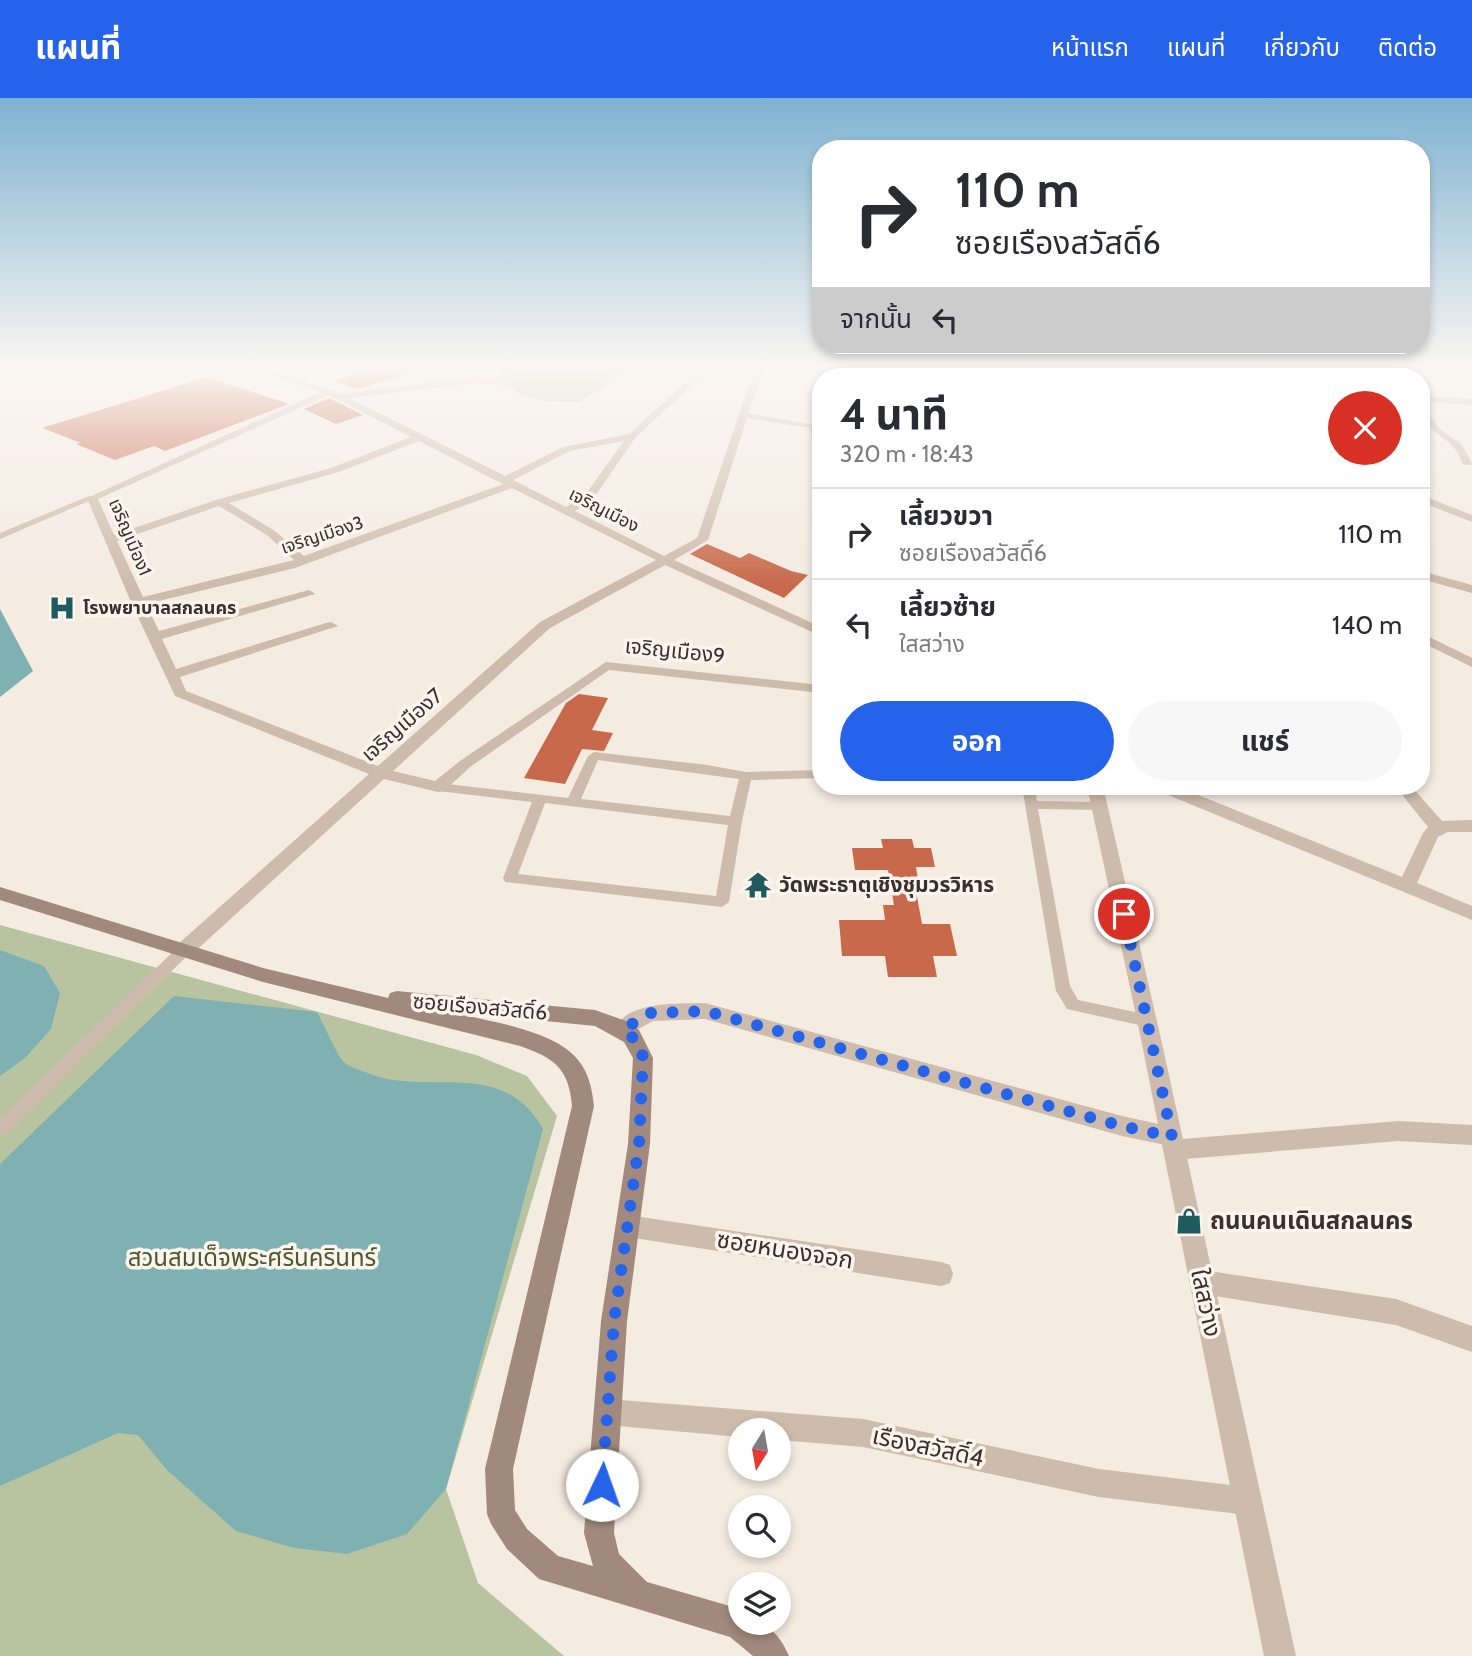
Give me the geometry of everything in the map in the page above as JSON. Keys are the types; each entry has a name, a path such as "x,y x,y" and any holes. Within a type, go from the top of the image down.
{"main road":[{"path":"0,893 334,993 548,1047 564,1057 578,1074 583,1106 499,1469 501,1514 517,1539 550,1568 739,1624 769,1649 773,1656"},
{"name":"ซอยเรืองสวัสดิ์6","path":"334,993 596,1018 624,1029"},
{"path":"624,1029 640,1045 643,1058 639,1144 614,1321 599,1533 606,1562 620,1578 646,1598"}],"street":[{"name":"เจริญเมือง1","path":"223,442 92,498 180,693 378,772 439,787"},
{"path":"110,540 220,502 335,470 408,442"},
{"name":"เจริญเมือง","path":"429,442 666,561 812,628"},
{"name":"เจริญเมือง3","path":"137,602 302,561 508,482 567,449 603,442"},
{"path":"567,511 589,497 628,442"},
{"name":"เจริญเมือง7","path":"184,950 378,772 471,693 545,625 702,540 735,442"},
{"path":"1452,442 1459,447 1467,463"},
{"path":"220,502 271,533 302,561"},
{"path":"1430,502 1472,519"},
{"path":"1430,577 1472,589"},
{"path":"153,637 309,594"},
{"path":"172,675 331,626"},
{"path":"1430,642 1472,663"},
{"name":"เจริญเมือง9","path":"439,787 465,764 606,666 812,688"},
{"path":"1184,795 1472,913"},
{"path":"1411,795 1439,829"},
{"name":"ใสสว่าง","path":"1097,796 1173,1143 1280,1656"},
{"path":"1407,886 1431,833 1445,826 1472,826"},
{"path":"624,1029 650,1013 705,1011 1122,1126 1173,1143 1398,1131 1472,1135"},
{"name":"ซอยหนองจอก","path":"628,1226 941,1274"},
{"path":"1202,1282 1396,1312 1472,1339"},
{"name":"เรืองสวัสดิ์4","path":"607,1412 863,1433 1099,1483 1248,1501"}],"lane":[{"path":"0,536 92,498"},
{"path":"572,804 594,756 746,776 812,774"},
{"path":"539,801 510,878 722,902 735,821 746,776"},
{"path":"439,787 539,801 735,821"},
{"path":"1029,795 1062,987 1073,1005 1147,1021"},
{"path":"1032,805 1097,796"},
{"path":"0,1129 184,950"}],"green space":[{"name":"สวนสมเด็จพระศรีนครินทร์","path":"0,925 476,1055 527,1076 557,1116 446,1489 478,1583 564,1656 0,1656"}],"water":[{"path":"0,609 33,671 0,697"},
{"path":"0,950 44,966 60,993 51,1029 25,1058 0,1076"},
{"name":"สวนสมเด็จพระศรีนครินทร์","path":"174,996 317,1012 338,1053 349,1066 388,1079 461,1082 506,1092 526,1106 543,1129 446,1489 407,1534 347,1554 294,1548 236,1531 167,1470 138,1435 118,1433 0,1486 0,1164"}],"building":[{"path":"78,442 190,442 165,451 154,446 115,460 76,444 81,443"},
{"path":"707,544 740,558 749,553 791,571 808,575 784,598 690,554"},
{"path":"579,694 608,698 592,730 613,733 604,751 582,749 565,784 524,778 566,703"},
{"path":"881,839 912,839 914,848 931,848 935,867 916,867 918,880 914,880 922,924 950,924 957,956 933,956 937,977 888,977 885,956 842,956 839,920 885,920 883,905 894,905 888,870 855,870 852,848 883,848"}],"place":[{"name":"โรงพยาบาลสกลนคร","path":"62,608"},
{"name":"วัดพระธาตุเชิงชุมวรวิหาร","path":"758,885"},
{"name":"ถนนคนเดินสกลนคร","path":"1189,1221"}],"route":[{"path":"602,1485 614,1321 639,1144 643,1058 640,1045 624,1029 650,1013 705,1011 1122,1126 1172,1137 1124,914"}]}
